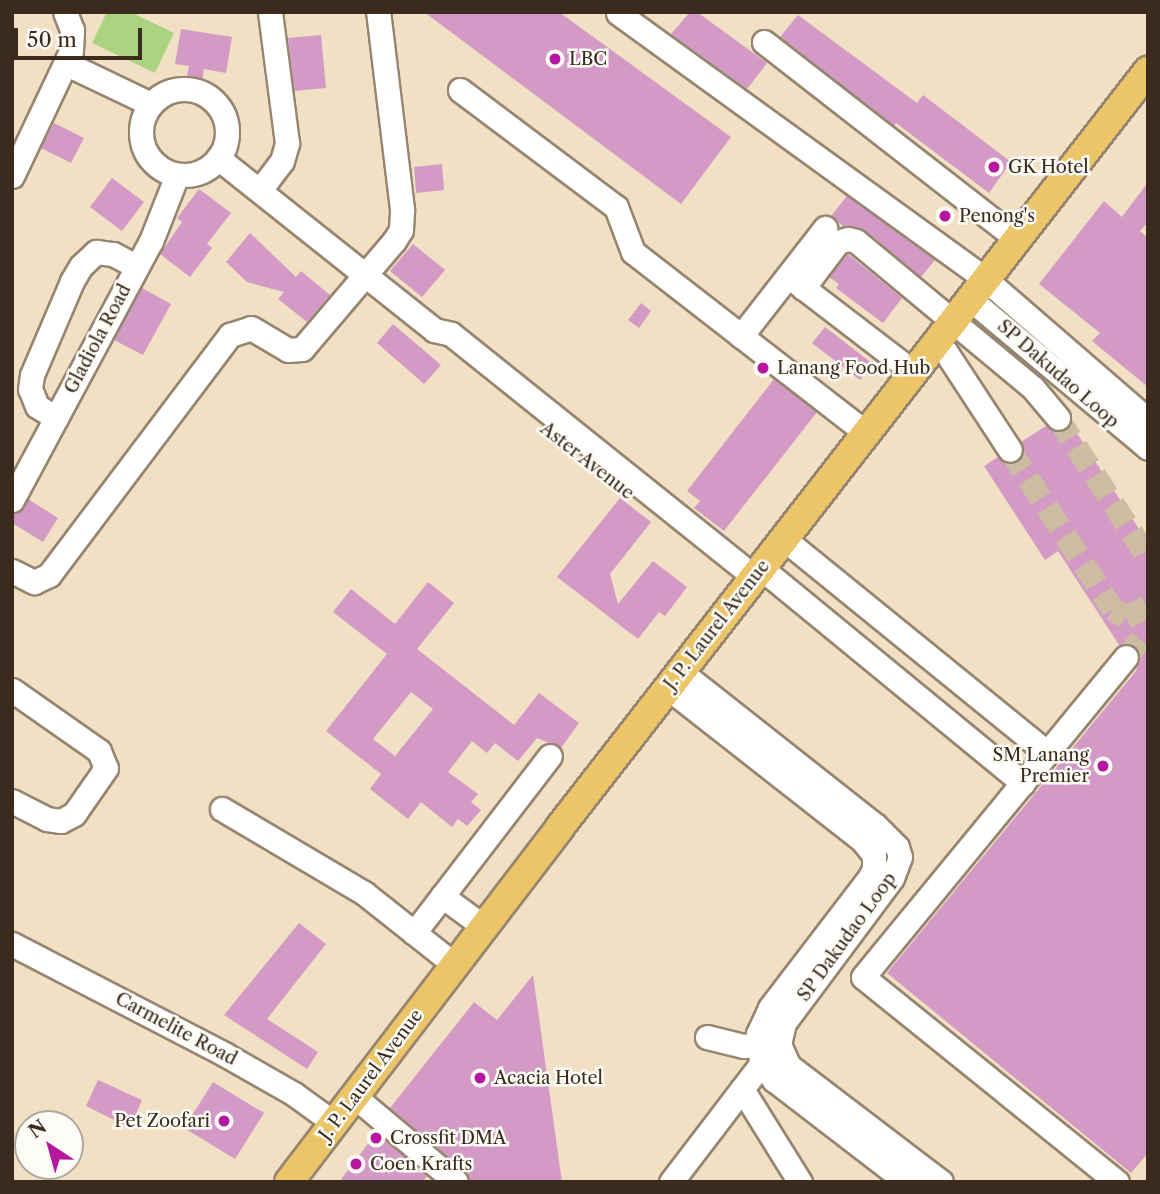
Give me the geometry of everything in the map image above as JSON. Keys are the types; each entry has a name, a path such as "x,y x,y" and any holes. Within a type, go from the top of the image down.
{"main road":[{"name":"J. P. Laurel Avenue","path":"289,1182 913,372 1017,239 1144,85"}],"street":[{"path":"12,176 67,64 72,39 65,12"},
{"path":"260,190 282,161 287,143 270,12"},
{"path":"12,570 34,582 49,575 230,335 251,328 288,350 302,349 394,241 403,221 378,12"},
{"path":"618,13 978,289"},
{"path":"764,42 1017,239"},
{"path":"67,64 151,104"},
{"path":"192,89 208,97 221,110 227,126 225,143 219,158 200,172 177,175 155,164 142,143 142,118 151,104 174,90 192,89"},
{"path":"460,90 616,207 633,252 866,433"},
{"name":"Aster Avenue","path":"219,158 434,330 451,334 469,358 623,481 754,577 1023,783"},
{"name":"Gladiola Road","path":"12,500 137,267 177,175"},
{"path":"796,282 825,228"},
{"path":"741,336 838,242 848,239 856,241 945,331 1032,388 1058,418"},
{"path":"57,418 37,406 30,388 32,375 72,281 81,266 96,252 113,254 137,267"},
{"path":"796,282 913,372"},
{"name":"SP Dakudao Loop","path":"978,289 1148,420"},
{"name":"SP Dakudao Loop","path":"978,289 1148,448"},
{"path":"945,331 1010,450"},
{"path":"784,539 1047,753"},
{"path":"1111,1170 863,976 1126,657"},
{"name":"SP Dakudao Loop","path":"671,1182 741,1090 783,1023 892,878 900,857 892,840 793,773 674,680"},
{"path":"12,690 99,751 105,761 103,775 74,814 61,821 47,819 12,802"},
{"path":"414,933 550,756"},
{"path":"222,809 364,893 455,965"},
{"path":"442,896 484,927"},
{"name":"Carmelite Road","path":"12,944 224,1054 294,1094 334,1123"},
{"path":"707,1037 766,1051 789,1066 880,1148 907,1182"},
{"path":"741,1090 800,1182"},
{"path":"354,1097 456,1182"},
{"path":"880,1148 941,1182"}],"green space":[{"path":"107,12 130,12 174,33 155,73 92,43"}],"building":[{"name":"LBC","path":"424,12 559,12 731,137 681,204"},
{"path":"690,12 697,12 767,63 747,89 671,34"},
{"path":"798,15 917,103 923,95 1011,162 989,193 896,123 894,126 780,37"},
{"path":"181,29 232,37 226,73 204,69 202,83 186,81 189,66 175,64"},
{"path":"321,35 326,88 294,91 288,38"},
{"path":"54,123 84,138 71,163 41,148"},
{"path":"442,164 444,190 416,193 414,167"},
{"path":"112,178 144,202 122,231 90,207"},
{"path":"1148,182 1148,222 1140,231 1148,238 1148,387 1092,341 1100,333 1039,284 1104,201 1122,217"},
{"path":"199,189 231,213 207,244 212,248 190,277 160,254 182,222 177,218"},
{"path":"847,196 935,260 921,277 865,230 843,226 831,216"},
{"path":"250,233 296,277 301,271 330,295 307,322 278,299 284,292 247,282 226,262"},
{"path":"413,244 445,270 422,297 390,271"},
{"path":"848,254 902,298 883,323 836,288 839,284 829,277"},
{"path":"142,288 171,304 143,355 114,340"},
{"path":"641,303 651,311 639,328 628,320"},
{"path":"393,324 441,365 424,384 377,343"},
{"path":"825,327 873,364 860,380 812,343"},
{"path":"774,379 817,412 724,531 694,508 700,501 687,491"},
{"name":"SM Lanang Premier","path":"1071,424 1148,543 1148,1153 1131,1173 887,973 1136,671 1140,660 1134,646 1119,645 1058,551 1045,560 984,466 998,457 1004,463 1017,462 1023,456 1021,442 1046,426 1060,432"},
{"path":"620,498 651,522 610,574 618,604 653,561 687,587 665,616 659,612 638,639 557,577"},
{"path":"28,499 58,518 43,542 12,523 12,514 20,511"},
{"path":"428,582 454,603 417,649 514,725 539,693 579,723 561,748 537,738 518,761 495,743 487,753 472,741 448,772 478,794 471,802 481,810 467,826 458,819 452,827 421,802 408,819 370,789 381,774 326,731 387,654 333,612 351,589 395,624","holes":["411,692 433,709 395,756 373,739"]},
{"path":"299,923 326,944 267,1019 318,1052 307,1069 224,1015"},
{"name":"Acacia Hotel","path":"533,975 562,1182 470,1182 465,1171 390,1108 474,1002 497,1020"},
{"path":"98,1080 142,1100 130,1128 86,1106"},
{"name":"Pet Zoofari","path":"213,1082 264,1113 235,1159 184,1128"},
{"path":"376,1133 427,1176 423,1182 339,1182"}],"tunnel":[{"path":"1058,418 1148,557"},
{"path":"1010,450 1113,609 1126,617 1148,606"},
{"path":"1126,657 1148,631"}],"place":[{"name":"LBC","path":"555,59"},
{"name":"GK Hotel","path":"994,167"},
{"name":"Penong's","path":"945,216"},
{"name":"Lanang Food Hub","path":"763,368"},
{"name":"SM Lanang Premier","path":"1103,766"},
{"name":"Acacia Hotel","path":"480,1078"},
{"name":"Pet Zoofari","path":"224,1121"},
{"name":"Crossfit DMA","path":"376,1138"},
{"name":"Coen Krafts","path":"356,1164"}]}
